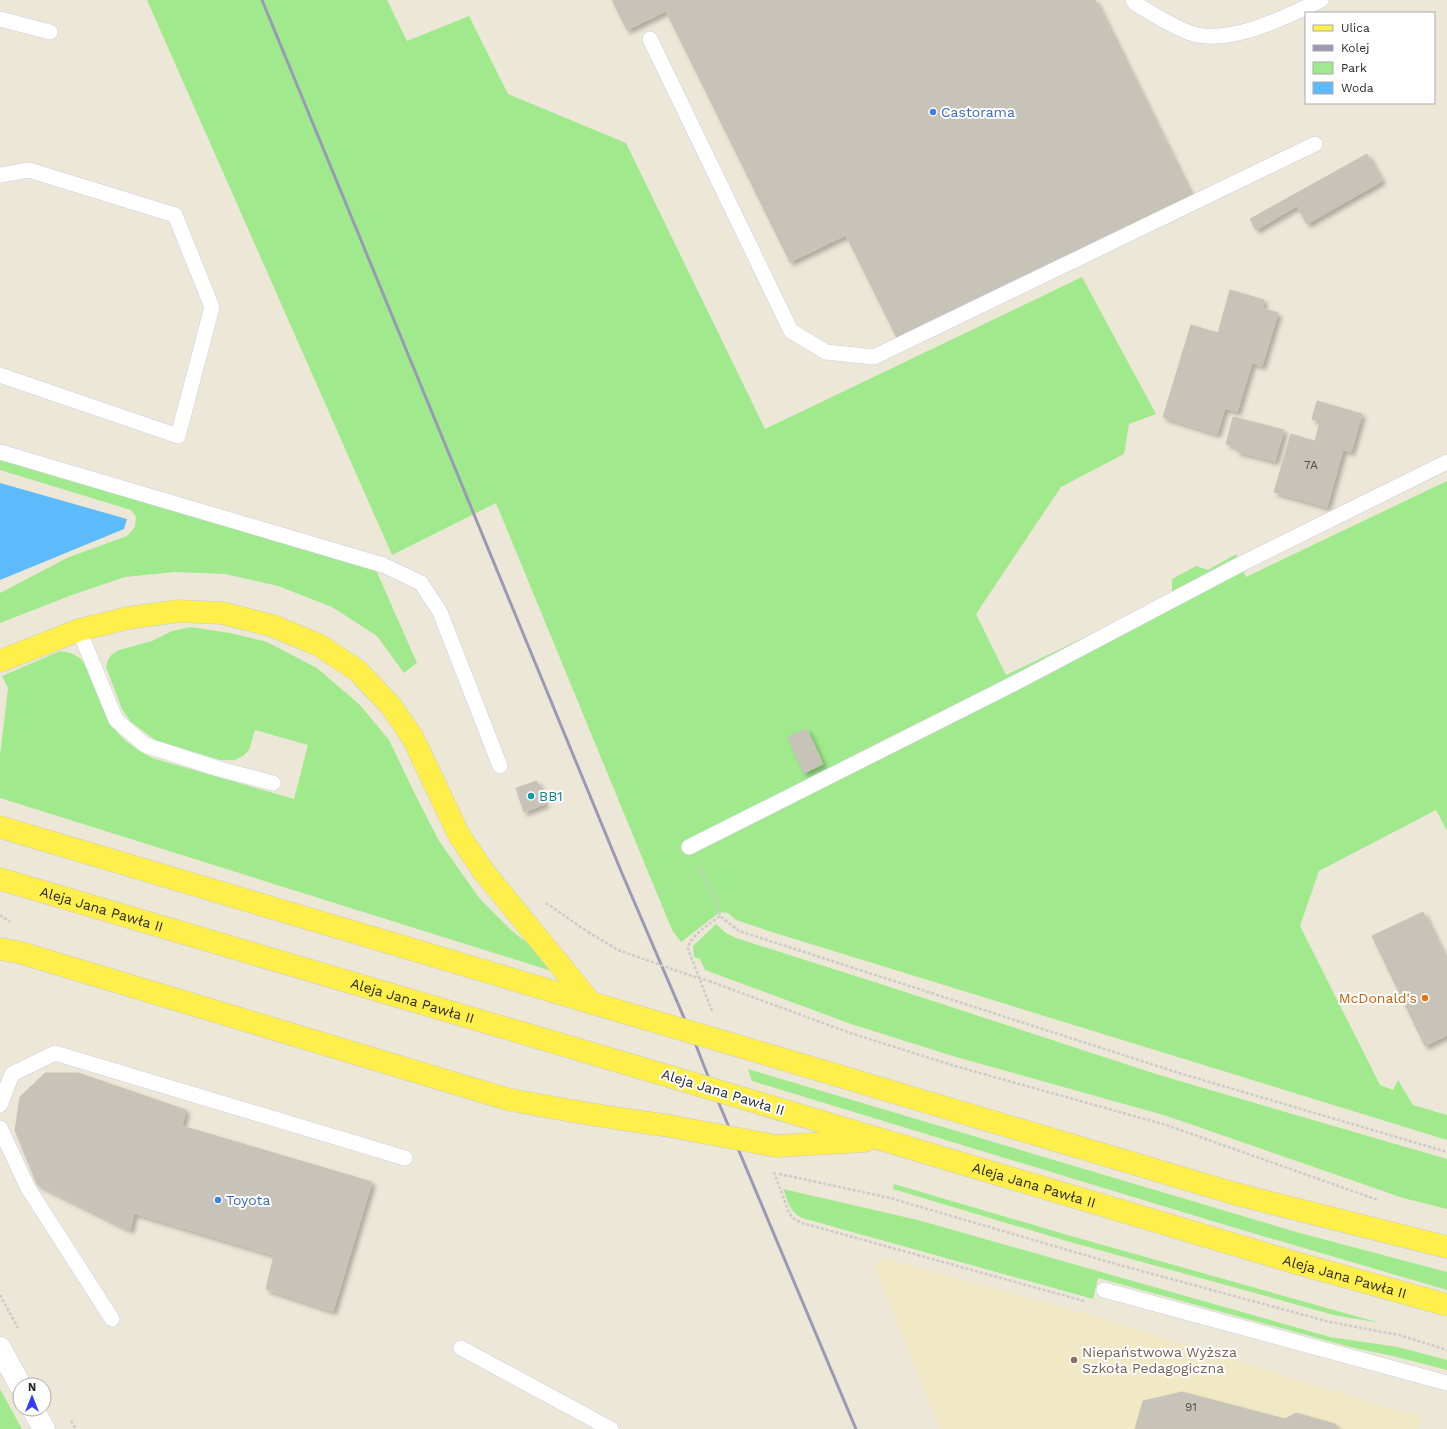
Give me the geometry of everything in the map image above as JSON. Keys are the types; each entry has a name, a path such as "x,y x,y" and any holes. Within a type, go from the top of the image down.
{"main road":[{"path":"0,661 79,630 128,618 178,611 222,613 273,626 319,645 358,671 391,706 413,738 459,835 480,866 591,1002"},
{"path":"0,827 1236,1194 1447,1248"},
{"name":"Aleja Jana Pawła II","path":"0,879 1296,1263 1447,1305"},
{"path":"0,949 18,952 507,1099 570,1111 664,1125 776,1146 883,1141"}],"street":[{"path":"0,1348 16,1377"},
{"path":"37,1417 44,1429"}],"lane":[{"path":"1133,0 1136,4 1165,21 1191,33 1218,37 1256,29 1289,16 1321,0"},
{"path":"0,19 50,32"},
{"path":"650,39 791,331 826,352 874,357 1315,144"},
{"path":"0,175 29,170 175,215 212,307 178,436 0,375"},
{"path":"0,452 383,565 421,583 440,612 500,766"},
{"path":"689,847 1013,684 1239,565 1447,462"},
{"path":"79,630 116,720 145,745 219,769 273,783"},
{"path":"0,1105 12,1074 55,1053 405,1158"},
{"path":"0,1128 28,1188 112,1319"},
{"path":"1104,1290 1447,1383"},
{"path":"461,1348 611,1429"}],"path":[{"path":"689,847 718,904 720,916 739,931 1179,1072 1447,1152"},
{"path":"544,901 588,932 618,950 850,1032 932,1058 1166,1125 1383,1202"},
{"path":"713,1015 688,950 688,944 720,916"},
{"path":"772,1169 789,1213 794,1219 802,1223 1085,1301"},
{"path":"788,1176 890,1198 1112,1263 1323,1320 1399,1335 1447,1350"}],"shaded area":[{"name":"Niepaństwowa Wyższa Szkoła Pedagogiczna","path":"883,1258 1098,1317 1375,1404 1423,1417 1418,1429 940,1429 875,1268"}],"green space":[{"path":"147,0 387,0 407,41 469,16 508,94 626,143 765,429 1082,277 1156,414 1129,424 1124,454 1061,487 976,614 1006,675 1172,595 1172,579 1196,566 1208,570 1236,554 1246,577 1447,481 1447,831 1436,810 1319,871 1300,926 1380,1085 1393,1090 1398,1080 1413,1105 1447,1115 1447,1140 775,933 736,920 728,913 720,912 681,942 672,930 496,503 392,555"},
{"path":"0,459 376,570 417,663 404,673 377,636 332,607 278,586 225,574 175,572 125,577 72,595 0,623 0,593 69,557 127,536 135,527 136,517 131,510 0,470"},
{"path":"191,627 230,633 267,642 317,668 360,705 389,740 439,841 480,899 512,931 544,956 558,973 0,798 0,755 8,688 2,676 60,651 74,655 83,662 92,678 106,716 114,729 129,744 152,758 294,799 308,745 255,730 249,750 243,756 235,760 220,760 155,740 131,722 122,709 106,667 112,654 119,650 152,641 172,631"},
{"path":"716,924 726,933 736,938 1159,1075 1447,1159 1447,1209 1403,1198 1167,1116 956,1057 851,1024 705,970 700,959 694,957 693,946"},
{"path":"748,1069 1296,1232 1447,1272 1447,1290 1222,1224 752,1081"},
{"path":"894,1184 1071,1236 1380,1323 1334,1315 1070,1242 893,1189"},
{"path":"783,1189 918,1220 1330,1337 1398,1347 1447,1360 1447,1370 1350,1347 1098,1278 1093,1299 802,1218 792,1210"},
{"path":"0,1389 12,1411 12,1417 15,1417 22,1429 0,1429"}],"water":[{"path":"0,483 127,519 124,529 0,580"}],"building":[{"name":"Castorama","path":"612,0 1095,0 1191,195 897,338 846,235 790,262 666,11 627,30"},
{"path":"1367,154 1382,181 1307,224 1297,206 1256,230 1250,219"},
{"path":"1230,290 1264,300 1262,308 1278,313 1262,366 1252,363 1237,412 1225,408 1217,434 1163,417 1191,325 1218,333"},
{"path":"1317,401 1362,414 1351,452 1315,441 1320,422 1312,419"},
{"path":"1233,417 1284,430 1275,461 1236,451 1238,447 1226,444"},
{"path":"1291,434 1343,450 1327,507 1274,492"},
{"path":"807,729 823,764 804,773 788,737"},
{"name":"BB1","path":"537,781 545,804 524,812 516,788"},
{"name":"McDonald's","path":"1423,912 1447,962 1447,1035 1425,1046 1372,936"},
{"name":"Toyota","path":"45,1073 78,1073 186,1110 182,1126 372,1182 333,1311 266,1289 274,1255 134,1213 130,1230 43,1187 56,1158 19,1140 15,1130 20,1097"},
{"path":"19,1140 56,1158 43,1187 37,1184"},
{"path":"1182,1392 1285,1419 1296,1413 1335,1424 1338,1429 1135,1429 1143,1401"}],"railway":[{"path":"262,0 621,871 697,1048 856,1429"}],"place":[{"name":"Castorama","path":"933,112"},
{"name":"BB1","path":"531,796"},
{"name":"McDonald's","path":"1425,998"},
{"name":"Toyota","path":"218,1200"},
{"name":"Niepaństwowa Wyższa Szkoła Pedagogiczna","path":"1074,1360"}]}
